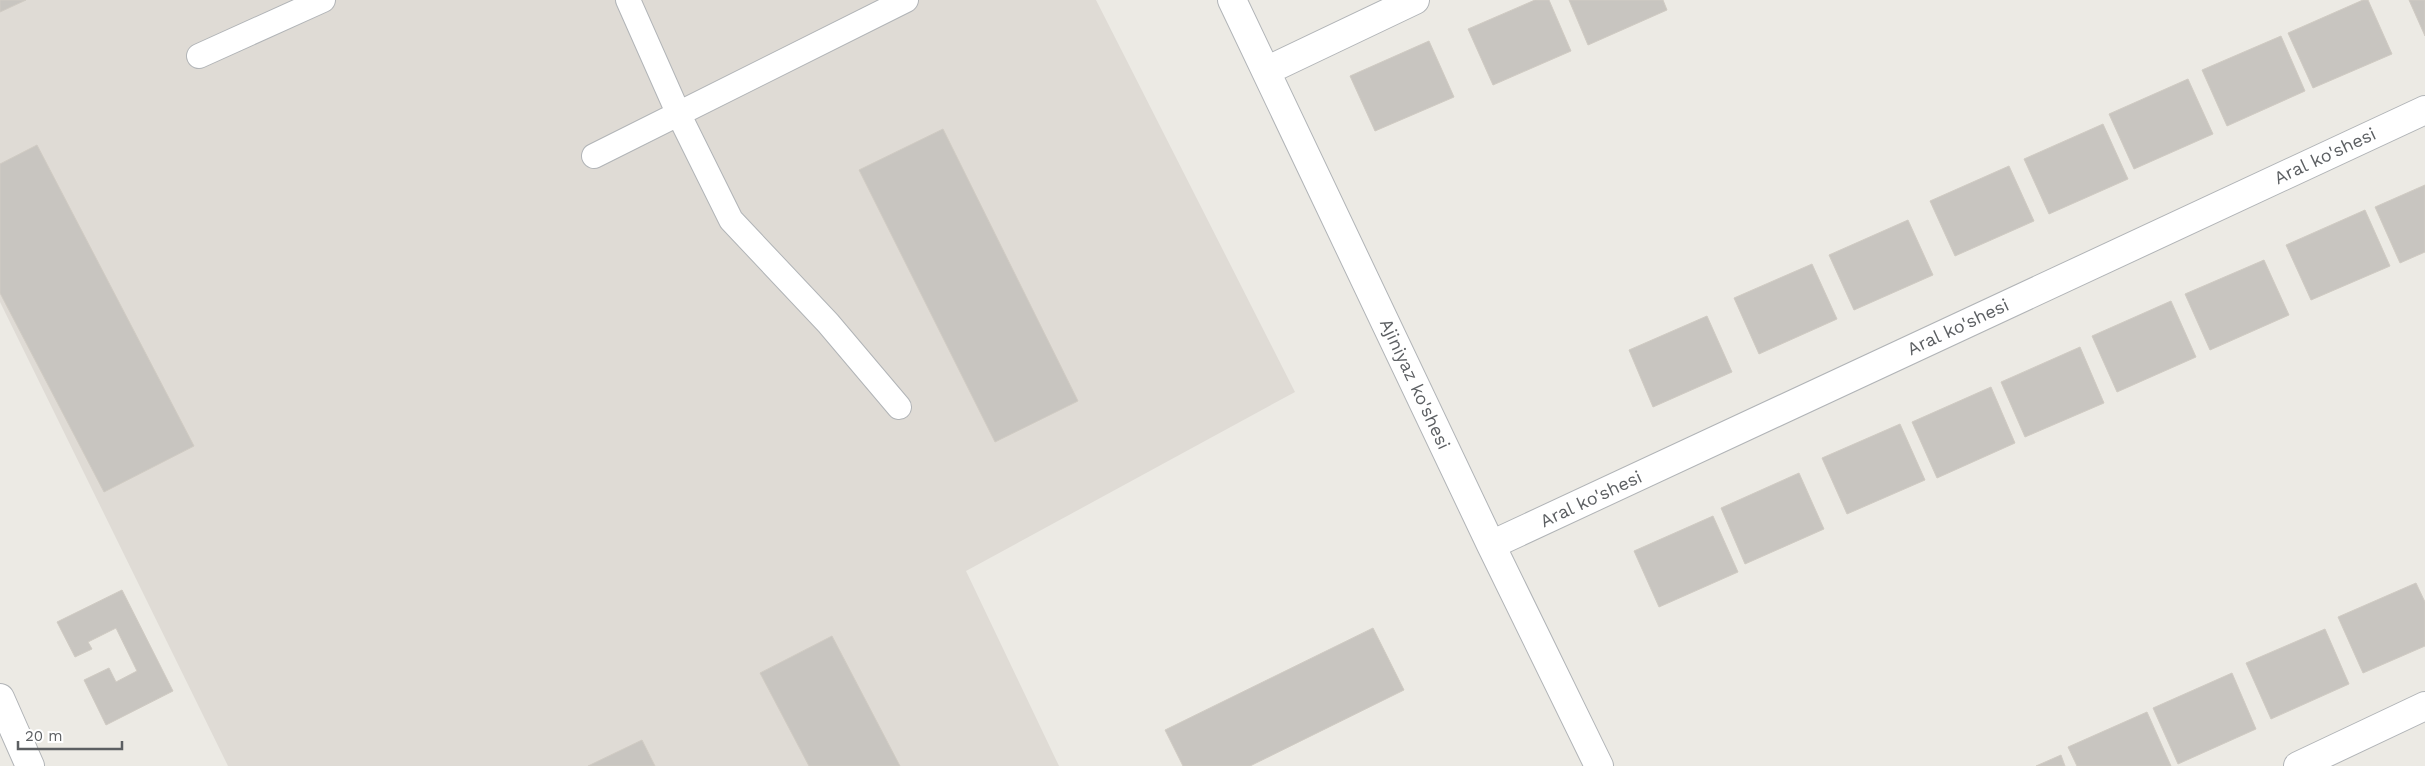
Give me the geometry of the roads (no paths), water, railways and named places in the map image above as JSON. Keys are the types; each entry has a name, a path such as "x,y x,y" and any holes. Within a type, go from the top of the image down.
{"street":[{"path":"199,56 322,0"},
{"path":"628,0 679,115 731,220 828,323 900,407"},
{"path":"594,156 906,0"},
{"name":"Ajiniyaz ko'shesi","path":"1232,0 1491,545 1599,766"},
{"path":"1266,71 1415,0"},
{"name":"Aral ko'shesi","path":"1491,545 2425,110"},
{"path":"0,698 30,766"},
{"path":"2298,766 2425,706"}]}
